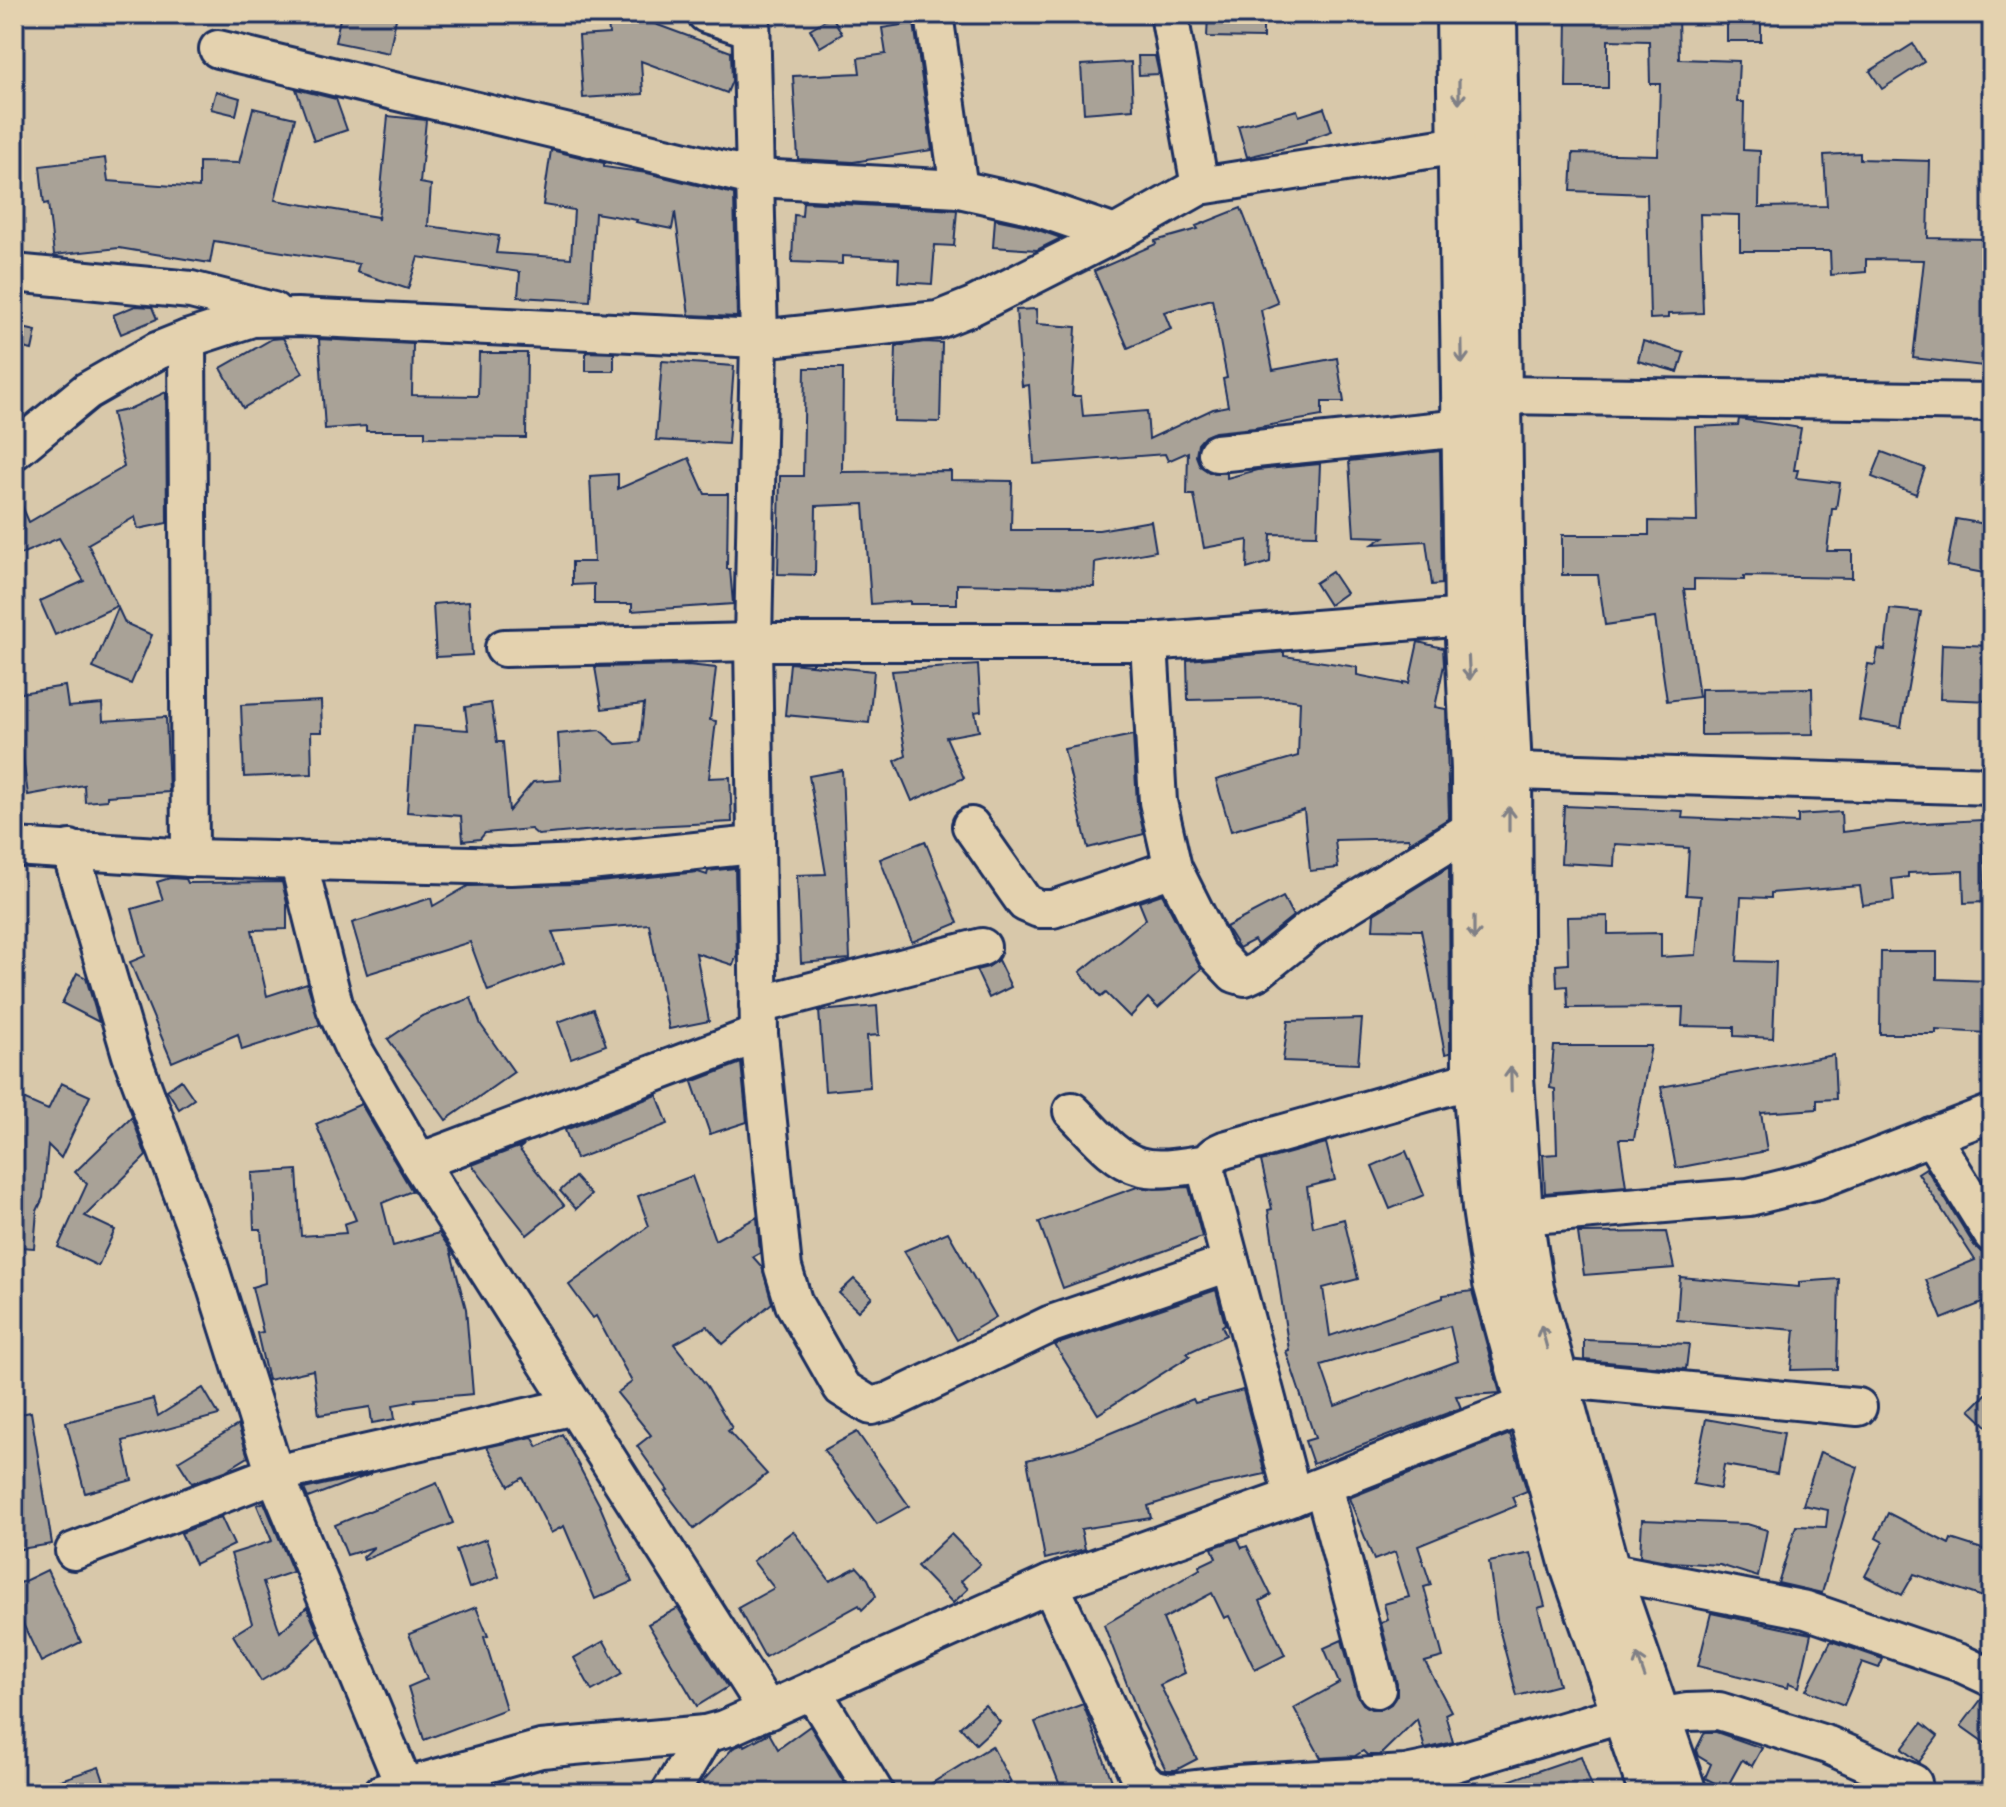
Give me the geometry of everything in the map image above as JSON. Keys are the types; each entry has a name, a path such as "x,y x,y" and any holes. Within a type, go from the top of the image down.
{"main road":[{"path":"1459,14 1467,617 1491,770 1520,1216 1542,1391 1573,1566 1641,1715 1684,1793"},
{"path":"1494,14 1502,627 1491,770 1473,828 1475,1079 1485,1208 1496,1283 1542,1391 1607,1571 1641,1715 1652,1793"}],"street":[{"path":"706,14 751,21 759,339 753,642 759,1020 783,1268 794,1304 842,1388 871,1406 890,1401 1051,1324 1229,1263"},
{"path":"934,14 959,189"},
{"path":"1169,14 1200,186"},
{"path":"218,49 757,178 959,189 1030,205 1115,234"},
{"path":"14,451 87,391 157,351 252,318 297,317 759,339 938,320 973,306 1115,234 1200,186 1459,145"},
{"path":"14,273 191,290 297,317"},
{"path":"187,339 190,858"},
{"path":"1498,395 1992,402"},
{"path":"1217,453 1463,428"},
{"path":"504,648 753,642 1149,642 1467,617"},
{"path":"1149,642 1158,802 1173,868 1216,954 1223,965 1235,974 1245,977 1258,971 1322,921 1473,828"},
{"path":"1491,770 1992,786"},
{"path":"971,826 1025,903 1039,909 1053,909 1173,868"},
{"path":"14,847 190,858 510,866 579,863 754,845"},
{"path":"70,849 131,1055 207,1259 275,1474 393,1789 541,1749 705,1734 768,1711 1050,1584 1308,1492 1542,1391 1858,1407"},
{"path":"298,860 335,1008 355,1052 419,1162 768,1711"},
{"path":"419,1162 759,1020 982,947"},
{"path":"1377,1689 1229,1263 1207,1174 1208,1163 1212,1155 1224,1150 1475,1079"},
{"path":"1072,1111 1119,1156 1138,1166 1162,1168 1208,1163"},
{"path":"1520,1216 1749,1197 1818,1180 1992,1113"},
{"path":"1931,1136 1992,1234"},
{"path":"74,1551 275,1474 575,1406"},
{"path":"1607,1571 1806,1610 1960,1663 1992,1678"},
{"path":"1050,1584 1139,1776 1151,1788 1170,1792 1225,1785 1406,1774 1641,1715 1719,1711 1828,1745 1913,1783"},
{"path":"812,1690 875,1793"},
{"path":"670,1793 705,1734"}],"building":[{"path":"341,14 397,14 389,53 335,42"},
{"path":"1208,14 1263,14 1263,38 1207,37"},
{"path":"1567,14 1678,14 1679,59 1739,61 1737,102 1744,102 1743,150 1760,151 1759,207 1827,206 1824,155 1860,153 1860,159 1930,161 1928,238 1992,239 1992,367 1913,358 1924,260 1866,259 1866,272 1831,275 1830,251 1740,251 1740,215 1700,214 1703,313 1668,314 1668,318 1650,319 1647,194 1571,191 1573,153 1658,155 1660,84 1650,84 1649,41 1608,40 1608,88 1566,88"},
{"path":"1727,14 1761,14 1761,41 1727,41"},
{"path":"832,16 842,34 820,47 810,29"},
{"path":"647,21 731,52 732,81 727,93 641,61 643,94 583,98 579,36 609,34 608,22"},
{"path":"914,23 932,150 853,162 798,159 793,76 860,73 858,58 886,54 882,28"},
{"path":"1913,44 1924,62 1882,89 1870,71"},
{"path":"1138,56 1155,56 1159,74 1139,75"},
{"path":"1131,62 1133,109 1084,113 1081,65"},
{"path":"296,89 336,99 347,130 314,141"},
{"path":"216,91 240,98 236,115 211,109"},
{"path":"253,108 295,118 275,200 377,217 378,220 388,116 426,120 420,183 431,185 428,226 499,236 496,253 571,258 574,210 543,205 551,150 604,163 604,167 647,173 734,194 737,317 689,315 675,212 672,229 595,213 590,301 518,297 520,272 418,257 408,289 357,272 359,264 214,241 210,263 119,248 54,255 40,166 105,158 108,181 199,188 199,162 239,163"},
{"path":"1324,108 1332,131 1306,140 1306,143 1247,157 1238,126 1297,110 1299,116"},
{"path":"803,202 957,210 954,246 935,245 932,284 898,282 899,259 842,256 842,264 792,262 794,215 802,216"},
{"path":"1241,208 1278,303 1261,310 1273,370 1337,358 1344,402 1322,402 1322,416 1215,432 1205,436 1198,444 1196,456 1200,466 1209,472 1227,473 1227,478 1257,470 1320,464 1317,535 1271,534 1270,562 1247,569 1248,540 1204,548 1194,495 1187,495 1188,452 1168,461 1165,454 1034,464 1029,385 1022,386 1016,310 1036,309 1037,324 1076,327 1072,396 1081,396 1083,416 1147,411 1149,439 1213,409 1228,406 1223,379 1227,378 1212,299 1164,312 1171,329 1128,348 1094,271 1156,244 1155,241 1198,229 1196,226"},
{"path":"995,219 1061,238 1037,250 993,247"},
{"path":"135,306 152,307 157,319 121,334 113,315"},
{"path":"18,327 36,331 32,350 14,346"},
{"path":"283,338 303,373 243,408 221,368 272,339"},
{"path":"319,339 413,344 412,395 478,396 479,353 527,353 526,438 425,437 425,431 366,431 366,426 325,429"},
{"path":"1643,341 1684,353 1678,372 1638,361"},
{"path":"942,343 940,422 894,421 896,346"},
{"path":"586,352 614,353 614,371 586,371"},
{"path":"662,361 734,366 728,444 656,440"},
{"path":"805,368 843,368 842,472 951,471 951,480 1012,481 1011,530 1099,530 1151,521 1156,551 1095,562 1094,587 957,584 957,604 910,604 910,601 871,604 864,504 816,506 815,575 778,574 780,476 803,476"},
{"path":"166,392 167,523 138,529 135,517 88,544 117,606 55,635 40,601 84,581 59,538 14,557 14,487 29,522 124,467 112,413 127,410"},
{"path":"1739,419 1801,428 1794,470 1798,470 1796,478 1840,483 1836,509 1832,509 1827,551 1852,551 1852,578 1744,576 1744,580 1694,579 1694,589 1684,589 1699,697 1667,701 1655,618 1605,625 1598,575 1562,575 1562,535 1649,535 1649,521 1697,522 1695,427 1738,425"},
{"path":"1440,451 1442,584 1432,585 1426,541 1373,544 1384,537 1354,536 1349,461"},
{"path":"1882,452 1925,468 1916,494 1872,477"},
{"path":"689,458 705,494 728,494 727,569 730,569 733,604 632,611 632,604 594,604 594,584 572,585 572,562 594,562 590,476 618,474 618,489"},
{"path":"1956,519 1992,525 1989,574 1947,566"},
{"path":"1332,572 1346,593 1329,605 1315,583"},
{"path":"469,601 472,655 436,657 433,604"},
{"path":"118,608 125,623 152,635 131,684 93,668"},
{"path":"1890,609 1921,612 1901,727 1859,720 1868,664 1875,665 1878,649 1885,650"},
{"path":"1418,642 1443,648 1444,665 1435,707 1446,709 1449,818 1409,843 1409,838 1335,840 1338,868 1310,871 1304,810 1231,831 1216,780 1298,756 1300,701 1279,698 1188,700 1187,660 1284,652 1284,656 1357,667 1357,675 1403,684 1409,683"},
{"path":"1942,644 1992,646 1992,701 1940,699"},
{"path":"790,663 874,671 869,723 785,715"},
{"path":"688,665 716,668 710,720 716,721 709,778 730,777 732,822 538,835 531,829 485,833 480,839 463,841 461,816 407,812 413,726 468,730 465,707 491,703 497,742 503,742 509,811 533,782 561,780 558,734 600,730 616,744 640,742 644,704 602,709 595,667"},
{"path":"978,665 981,711 975,712 979,731 946,737 964,778 912,801 895,761 906,756 892,671"},
{"path":"65,686 68,707 102,704 103,721 166,717 169,792 107,796 107,800 85,802 84,785 28,795 14,694"},
{"path":"1812,688 1813,734 1701,735 1701,689"},
{"path":"321,701 322,732 311,732 312,774 244,777 241,705"},
{"path":"1133,735 1137,803 1144,834 1088,848 1064,749"},
{"path":"842,770 850,959 801,963 797,875 826,874 809,776"},
{"path":"1564,806 1683,811 1682,818 1798,823 1798,815 1841,812 1842,832 1906,824 1982,820 1985,902 1964,903 1963,871 1908,873 1908,877 1892,879 1894,901 1863,905 1860,886 1771,893 1771,898 1741,897 1737,961 1776,962 1773,1038 1734,1036 1734,1027 1682,1026 1683,1007 1568,1008 1567,986 1557,987 1556,965 1568,964 1567,917 1608,916 1608,934 1661,933 1661,957 1696,955 1701,896 1686,895 1689,848 1615,844 1614,866 1561,863"},
{"path":"925,841 958,923 912,942 880,859"},
{"path":"1449,867 1450,1053 1445,1054 1421,930 1373,929 1374,914"},
{"path":"735,868 737,955 733,965 696,953 709,1021 669,1029 649,924 552,932 564,963 488,991 470,942 367,974 352,923 431,898 433,906 468,886 580,884 698,872 707,875 708,871"},
{"path":"170,878 186,879 188,883 282,882 287,903 287,929 252,930 267,996 307,983 320,1025 242,1050 238,1034 172,1062 130,962 145,956 132,909 163,900 157,882"},
{"path":"1162,894 1201,969 1158,1008 1148,998 1130,1017 1106,993 1101,997 1080,972 1146,919 1139,902"},
{"path":"1283,897 1293,916 1257,945 1254,940 1239,948 1226,927"},
{"path":"1881,952 1937,952 1937,979 1990,981 1987,1033 1936,1030 1936,1034 1880,1034"},
{"path":"998,960 1011,987 989,998 976,970"},
{"path":"77,973 86,978 99,1022 62,1003"},
{"path":"471,998 481,1025 514,1072 446,1120 388,1039 422,1016"},
{"path":"877,1006 879,1035 867,1036 870,1087 825,1091 819,1011"},
{"path":"593,1009 606,1045 571,1058 558,1022"},
{"path":"1362,1019 1358,1064 1283,1061 1288,1021"},
{"path":"1554,1046 1651,1046 1634,1139 1619,1139 1626,1186 1545,1193 1543,1155 1557,1154 1555,1089 1550,1088"},
{"path":"1834,1055 1836,1099 1817,1100 1817,1109 1761,1113 1767,1151 1676,1168 1661,1087"},
{"path":"741,1063 747,1122 710,1134 692,1082"},
{"path":"181,1080 194,1099 179,1109 167,1090"},
{"path":"61,1083 90,1096 61,1158 48,1145 34,1248 21,1247 14,1262 14,1095 48,1110"},
{"path":"657,1095 668,1124 576,1159 565,1130"},
{"path":"361,1104 412,1191 382,1203 393,1246 439,1233 450,1249 466,1309 473,1394 415,1399 393,1405 395,1419 372,1423 370,1407 319,1415 313,1370 268,1380 257,1333 263,1332 252,1287 265,1283 261,1229 254,1229 252,1173 297,1170 301,1236 346,1233 344,1224 356,1220 316,1124"},
{"path":"132,1117 146,1156 85,1216 115,1230 98,1266 58,1247 87,1184 75,1172"},
{"path":"1326,1143 1335,1180 1307,1187 1313,1227 1344,1219 1358,1279 1323,1288 1330,1336 1443,1298 1443,1295 1472,1291 1500,1393 1456,1396 1461,1408 1313,1464 1305,1441 1315,1438 1286,1351 1289,1350 1268,1210 1272,1209 1261,1161","holes":["1450,1326 1458,1361 1335,1406 1321,1365"]},
{"path":"524,1145 519,1149 564,1205 527,1235 472,1165"},
{"path":"1406,1151 1424,1195 1390,1209 1372,1166"},
{"path":"1926,1168 1974,1245 1981,1252 1992,1255 1992,1299 1942,1319 1926,1280 1975,1260 1918,1173"},
{"path":"692,1176 715,1240 757,1217 760,1253 753,1257 762,1267 772,1303 723,1344 707,1326 674,1344 707,1386 732,1428 728,1431 767,1474 694,1529 637,1446 651,1435 617,1393 632,1382 596,1316 593,1318 569,1285 649,1226 638,1196"},
{"path":"575,1177 591,1195 576,1209 560,1191"},
{"path":"1137,1187 1189,1187 1202,1237 1063,1288 1039,1222"},
{"path":"948,1232 996,1317 957,1340 904,1251"},
{"path":"1666,1232 1674,1268 1584,1275 1578,1233"},
{"path":"1680,1277 1799,1287 1799,1282 1839,1279 1837,1369 1791,1370 1795,1330 1677,1320"},
{"path":"854,1279 872,1297 858,1311 839,1293"},
{"path":"1216,1290 1226,1335 1187,1353 1190,1356 1098,1414 1055,1345"},
{"path":"1584,1340 1689,1344 1686,1369 1584,1360"},
{"path":"203,1388 219,1415 123,1441 132,1480 85,1493 66,1422 153,1399 158,1416"},
{"path":"1992,1388 1992,1431 1970,1410"},
{"path":"1243,1390 1265,1474 1210,1486 1148,1506 1151,1518 1081,1529 1085,1549 1045,1559 1027,1460 1074,1448 1193,1399 1195,1403"},
{"path":"31,1412 52,1544 14,1550 14,1415"},
{"path":"1706,1419 1784,1433 1777,1474 1724,1465 1720,1489 1693,1484"},
{"path":"238,1425 248,1457 225,1471 192,1483 178,1461"},
{"path":"857,1432 909,1506 877,1524 824,1450"},
{"path":"562,1434 600,1506 632,1582 595,1599 564,1526 551,1533 523,1478 509,1486 487,1447 532,1437 538,1447"},
{"path":"1510,1434 1527,1491 1512,1497 1516,1506 1418,1546 1431,1585 1424,1587 1443,1657 1425,1662 1451,1711 1445,1714 1453,1742 1425,1749 1417,1719 1380,1755 1367,1755 1363,1751 1355,1756 1321,1758 1294,1708 1339,1683 1324,1648 1342,1640 1357,1694 1363,1704 1371,1709 1382,1709 1391,1704 1397,1695 1397,1684 1381,1623 1388,1620 1384,1604 1409,1597 1395,1552 1374,1560 1349,1498"},
{"path":"1820,1452 1858,1467 1822,1593 1778,1583 1796,1526 1826,1527 1828,1510 1803,1505"},
{"path":"371,1474 308,1498 304,1489"},
{"path":"437,1483 453,1523 364,1560 363,1557 374,1547 347,1555 335,1525"},
{"path":"264,1502 293,1572 263,1582 280,1632 307,1607 319,1636 286,1666 261,1681 233,1635 252,1623 231,1554 272,1541 257,1505"},
{"path":"1888,1513 1949,1544 1951,1539 1992,1552 1992,1600 1914,1574 1902,1595 1865,1576 1883,1542 1876,1538"},
{"path":"221,1517 234,1545 195,1564 181,1533"},
{"path":"1642,1520 1747,1524 1767,1530 1758,1577 1720,1565 1640,1556"},
{"path":"793,1531 830,1581 857,1567 868,1579 876,1596 862,1610 859,1605 765,1657 738,1608 774,1588 753,1561"},
{"path":"951,1534 980,1564 961,1581 968,1589 953,1603 917,1566"},
{"path":"486,1539 499,1577 469,1588 456,1550"},
{"path":"1238,1539 1242,1548 1247,1546 1271,1595 1260,1601 1285,1655 1255,1670 1229,1616 1224,1618 1212,1593 1163,1619 1185,1673 1160,1685 1197,1759 1176,1770 1166,1770 1139,1715 1104,1625 1216,1558 1212,1548"},
{"path":"1531,1553 1545,1606 1538,1608 1559,1685 1517,1696 1497,1621 1489,1562"},
{"path":"47,1570 81,1642 41,1662 14,1605 14,1586"},
{"path":"476,1607 488,1636 484,1637 506,1709 424,1740 408,1687 427,1679 409,1634"},
{"path":"678,1608 728,1687 697,1706 648,1624"},
{"path":"1711,1613 1811,1634 1799,1687 1789,1683 1788,1688 1698,1666"},
{"path":"604,1641 622,1674 592,1691 574,1658"},
{"path":"1831,1641 1883,1659 1879,1668 1862,1662 1844,1705 1806,1690"},
{"path":"1983,1697 1992,1699 1992,1748 1961,1726"},
{"path":"1083,1704 1114,1786 1092,1793 1063,1793 1035,1722"},
{"path":"985,1705 1000,1722 976,1744 960,1727"},
{"path":"1922,1723 1938,1736 1919,1762 1902,1749"},
{"path":"810,1726 849,1791 846,1793 714,1793 702,1782 733,1748 745,1746 769,1733 778,1749"},
{"path":"1705,1732 1716,1732 1762,1748 1752,1766 1742,1760 1726,1789 1705,1778 1711,1764 1698,1756 1696,1750"},
{"path":"992,1746 1011,1782 991,1793 916,1793"},
{"path":"1581,1756 1594,1793 1483,1793 1482,1790"},
{"path":"99,1767 108,1793 32,1793 31,1790"},
{"path":"499,1782 504,1793 461,1793"}]}
